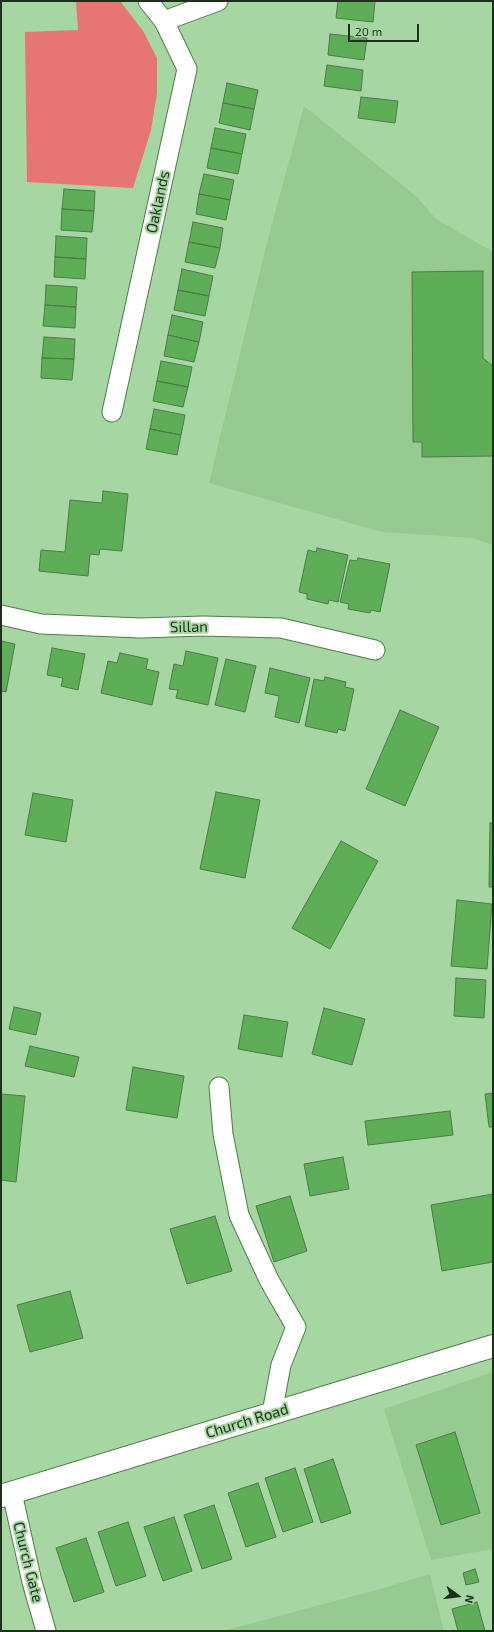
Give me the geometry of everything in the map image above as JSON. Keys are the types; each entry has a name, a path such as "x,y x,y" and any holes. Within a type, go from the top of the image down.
{"main road":[{"name":"Church Road","path":"6,1494 493,1346"}],"street":[{"name":"Oaklands","path":"112,412 187,69 164,21 148,1"},
{"path":"164,21 218,1"},
{"name":"Sillan","path":"1,615 48,624 142,628 203,626 281,628 375,650"},
{"path":"219,1088 223,1134 239,1215 269,1280 296,1327 281,1365 272,1413"},
{"name":"Church Gate","path":"6,1494 46,1631"}],"shaded area":[{"path":"76,1 120,1 143,31 157,58 157,93 151,130 133,188 27,182 25,32 78,30"},
{"path":"304,106 417,197 436,219 493,252 493,545 472,538 382,532 209,483 265,250"},
{"path":"493,1372 493,1549 431,1560 384,1409"},
{"path":"430,1574 444,1631 223,1631 380,1589"}],"building":[{"path":"338,1 375,1 373,22 336,18"},
{"path":"330,34 367,38 364,60 328,55"},
{"path":"327,65 363,70 361,91 324,86"},
{"path":"227,83 258,90 254,109 223,103"},
{"path":"361,97 398,101 395,123 358,118"},
{"path":"223,103 254,109 250,130 219,123"},
{"path":"215,128 246,134 242,154 211,148"},
{"path":"211,148 242,154 238,174 207,168"},
{"path":"204,174 234,180 230,200 199,194"},
{"path":"64,189 95,191 94,211 62,209"},
{"path":"199,194 230,200 226,220 196,214"},
{"path":"62,209 94,211 92,232 61,230"},
{"path":"193,222 223,228 220,248 189,242"},
{"path":"56,236 87,238 86,259 55,257"},
{"path":"189,242 220,248 215,268 185,262"},
{"path":"55,257 86,259 85,279 54,277"},
{"path":"182,269 213,276 209,296 178,290"},
{"path":"483,271 483,358 493,366 493,456 422,457 422,442 413,442 412,272"},
{"path":"46,285 77,287 76,307 45,305"},
{"path":"178,290 209,296 205,316 174,310"},
{"path":"45,305 76,307 75,328 43,326"},
{"path":"172,315 203,322 199,342 168,335"},
{"path":"168,335 199,342 194,362 164,356"},
{"path":"44,337 75,339 74,359 42,358"},
{"path":"42,358 74,359 72,380 41,378"},
{"path":"161,361 192,367 188,387 157,381"},
{"path":"157,381 188,387 183,407 153,401"},
{"path":"154,409 185,415 181,435 150,429"},
{"path":"150,429 181,435 177,455 146,449"},
{"path":"103,491 128,494 122,551 100,549 99,555 90,554 88,576 39,571 41,550 65,552 70,500 102,503"},
{"path":"317,548 348,555 338,602 329,600 328,604 307,599 307,594 299,592 308,550 316,552"},
{"path":"358,558 390,564 380,612 371,610 370,613 348,609 349,604 340,602 350,560 357,561"},
{"path":"1,641 15,644 6,692 1,691"},
{"path":"52,648 85,654 78,690 61,686 63,678 47,675"},
{"path":"186,651 218,658 208,705 176,698 178,690 169,689 174,664 183,666"},
{"path":"120,653 148,659 146,669 159,672 152,705 101,693 108,661 117,663"},
{"path":"226,659 256,666 245,712 215,705"},
{"path":"270,668 310,678 299,723 275,717 279,696 265,693"},
{"path":"325,677 346,682 345,687 354,689 345,731 338,729 337,733 305,726 314,679 324,681"},
{"path":"400,710 439,727 405,806 366,789"},
{"path":"216,792 260,800 245,878 200,869"},
{"path":"33,793 73,800 66,842 25,835"},
{"path":"490,823 493,823 493,887 489,887"},
{"path":"341,841 378,861 330,949 292,928"},
{"path":"457,900 492,904 487,969 451,966"},
{"path":"456,978 486,980 484,1018 454,1016"},
{"path":"14,1007 41,1013 36,1035 9,1029"},
{"path":"324,1008 365,1019 352,1065 312,1054"},
{"path":"244,1015 288,1022 282,1057 238,1049"},
{"path":"30,1046 79,1057 74,1077 25,1066"},
{"path":"133,1067 184,1076 177,1118 126,1110"},
{"path":"493,1093 493,1127 489,1127 485,1094"},
{"path":"1,1094 25,1096 16,1182 1,1180"},
{"path":"450,1111 453,1135 368,1145 365,1121"},
{"path":"343,1157 349,1189 310,1196 304,1164"},
{"path":"493,1194 493,1262 442,1271 431,1205"},
{"path":"290,1196 307,1251 274,1262 256,1206"},
{"path":"215,1216 232,1271 187,1284 170,1229"},
{"path":"70,1291 83,1338 30,1352 17,1305"},
{"path":"455,1432 480,1513 441,1525 416,1445"},
{"path":"333,1459 351,1513 321,1523 304,1469"},
{"path":"295,1468 313,1522 283,1532 265,1478"},
{"path":"258,1483 276,1537 246,1547 228,1493"},
{"path":"214,1505 232,1559 202,1569 184,1515"},
{"path":"174,1517 192,1571 163,1581 144,1527"},
{"path":"128,1522 146,1576 116,1586 98,1532"},
{"path":"86,1538 104,1592 74,1602 56,1548"},
{"path":"475,1569 479,1582 466,1585 463,1573"},
{"path":"477,1602 485,1631 458,1631 452,1609"}]}
